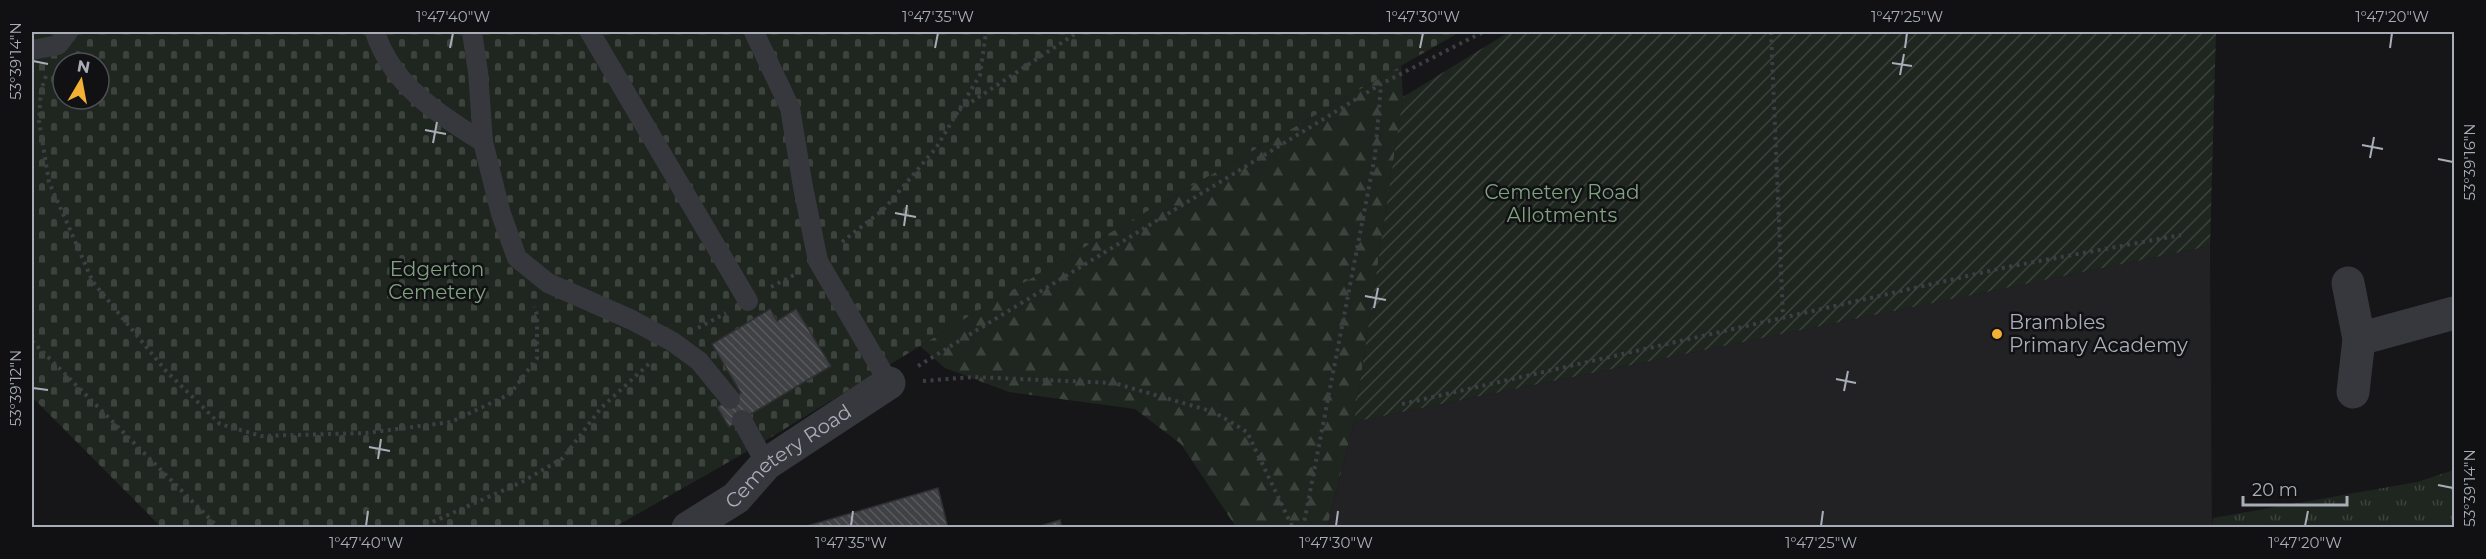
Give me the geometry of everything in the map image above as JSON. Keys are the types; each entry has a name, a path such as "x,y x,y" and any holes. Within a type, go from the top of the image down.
{"street":[{"path":"2348,283 2359,339 2352,392"},
{"path":"2359,339 2454,313"},
{"name":"Cemetery Road","path":"688,528 736,498 766,464 889,383"}],"lane":[{"path":"375,32 381,52 404,83 439,114 483,142"},
{"path":"472,32 478,72 483,142 501,214 517,258 548,283 632,320 673,342 699,362 730,399"},
{"path":"590,32 747,301"},
{"path":"754,33 790,108 818,261 889,383"},
{"path":"32,50 63,38"},
{"path":"742,420 766,464"}],"path":[{"path":"818,261 884,209 936,148 980,75 986,32"},
{"path":"959,110 1078,32"},
{"path":"889,383 1381,84 1483,32"},
{"path":"1771,32 1784,318"},
{"path":"63,38 41,90 39,121 49,182 93,282 166,371 220,424 261,436 366,433 451,422 510,394 537,358 537,315 517,258"},
{"path":"1303,528 1375,156 1381,84"},
{"path":"1402,404 2007,267 2181,235"},
{"path":"32,341 219,528"},
{"path":"419,528 522,482 563,458 601,408 673,342"},
{"path":"889,383 973,378 1114,383 1215,412 1247,432 1293,528"}],"shaded area":[{"name":"Brambles Primary Academy","path":"2210,246 2212,527 1327,528 1354,422"}],"green space":[{"name":"Edgerton Cemetery","path":"32,32 1460,32 1043,271 755,447 613,528 161,527 32,397"},
{"name":"Cemetery Road Allotments","path":"1509,32 2216,32 2210,246 1354,422 1403,97"},
{"path":"1401,66 1403,97 1354,422 1327,527 1236,527 1181,444 1135,409 1009,392 945,368 920,346 1043,271"},
{"path":"2454,470 2454,527 2212,527 2213,518 2417,482"}],"building":[{"path":"770,309 777,321 796,309 831,366 729,427 717,407 741,393 712,344"},
{"path":"938,488 948,528 800,528"},
{"path":"1060,520 1062,528 1034,528"}],"place":[{"name":"Brambles Primary Academy","path":"1997,334"}]}
